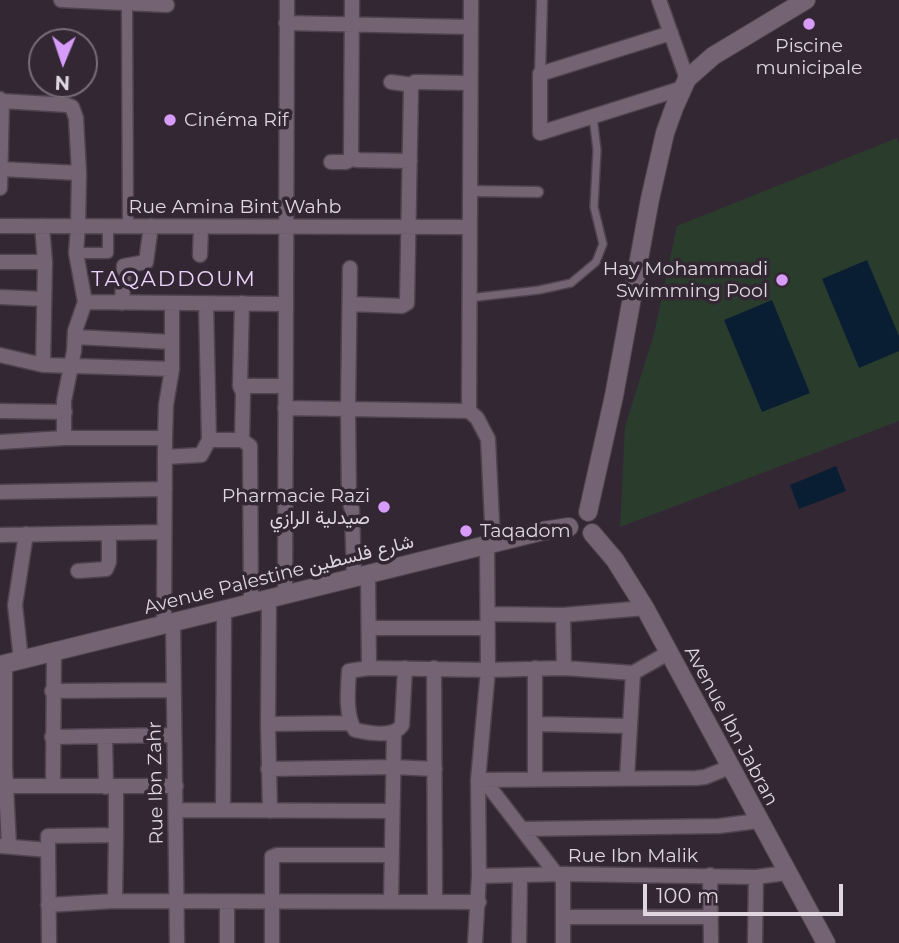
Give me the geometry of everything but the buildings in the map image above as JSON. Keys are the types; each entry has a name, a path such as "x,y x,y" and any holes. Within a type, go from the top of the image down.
{"street":[{"path":"61,0 167,5"},
{"path":"270,811 268,724 277,597 285,408 287,0"},
{"path":"352,0 350,142 354,158"},
{"path":"469,411 471,0"},
{"path":"542,0 540,133 685,84"},
{"path":"659,0 685,84"},
{"path":"588,512 614,396 665,132 685,84 713,56 806,0"},
{"path":"127,3 128,226"},
{"path":"286,23 470,27"},
{"path":"540,74 671,33"},
{"path":"391,82 413,85 420,82 470,83"},
{"path":"350,304 402,306 407,303 413,85"},
{"path":"0,188 1,100 72,107 76,118 79,173 76,253 85,302 75,331 64,438"},
{"path":"331,162 346,162 354,158 410,161"},
{"path":"1,169 79,173"},
{"path":"471,191 538,192"},
{"name":"Rue Amina Bint Wahb","path":"0,226 469,227"},
{"path":"43,226 43,365"},
{"path":"76,253 108,253 108,226"},
{"path":"122,303 124,266 146,262 151,226"},
{"path":"200,255 201,227"},
{"path":"0,262 45,262"},
{"path":"350,268 349,500 369,628 369,668"},
{"path":"0,297 43,299"},
{"path":"85,302 285,303"},
{"name":"Rue Ibn Zahr","path":"172,303 173,369 166,405 164,532 173,690 177,943"},
{"path":"165,457 201,455 209,440 206,303"},
{"path":"242,303 240,386 243,393 243,440"},
{"path":"76,337 173,342"},
{"path":"0,355 43,365 173,369"},
{"path":"240,386 285,386"},
{"path":"285,408 469,411 477,418 488,439 488,670 475,943"},
{"path":"0,411 65,412"},
{"path":"0,442 64,438 165,438"},
{"path":"209,440 243,440 250,446 251,603"},
{"path":"0,492 165,489"},
{"path":"577,512 588,512 595,520 592,533 579,537 574,535 569,527 572,516 577,512"},
{"name":"Avenue Palestine شارع فلسطين","path":"9,663 490,544 569,527"},
{"path":"0,535 164,532"},
{"path":"78,571 106,569 109,562 109,533"},
{"name":"Avenue Ibn Jabran","path":"592,533 615,560 645,608 826,943"},
{"path":"26,534 9,663 2,767 6,786 5,846 48,850"},
{"path":"369,628 645,608"},
{"path":"223,810 224,610"},
{"path":"563,615 564,668"},
{"path":"53,786 54,652"},
{"path":"405,668 402,725 398,732 358,731 350,723 349,671 369,668 405,668 434,668 488,670 564,668 633,673 668,653"},
{"path":"434,668 435,901"},
{"path":"535,668 535,778"},
{"path":"627,778 633,673"},
{"path":"52,691 173,690"},
{"path":"268,724 350,723"},
{"path":"536,724 629,726"},
{"path":"391,901 394,733"},
{"path":"52,737 174,735"},
{"path":"105,737 116,835 115,901"},
{"path":"481,780 696,778 730,767"},
{"path":"268,769 435,769"},
{"path":"481,780 560,874 563,943"},
{"path":"6,786 176,786"},
{"path":"176,810 391,811"},
{"path":"522,828 719,826 758,821"},
{"path":"49,943 48,836 116,835"},
{"path":"272,943 271,861 277,855 391,855"},
{"name":"Rue Ibn Malik","path":"479,876 560,874 756,877 786,873"},
{"path":"709,875 711,943"},
{"path":"519,943 520,876"},
{"path":"755,943 756,877"},
{"path":"48,905 115,901 479,902"},
{"path":"227,903 227,943"},
{"path":"563,917 711,917"}],"lane":[{"path":"469,298 539,290 571,283 596,262 603,244 594,207 597,150 593,117"}],"green space":[{"name":"Hay Mohammadi Swimming Pool","path":"897,138 899,421 620,527 625,427 654,334 677,226"}],"water":[{"path":"867,260 899,336 899,351 859,368 822,279"},
{"path":"772,300 810,393 762,412 724,320"},
{"path":"836,466 846,491 799,509 790,485"}],"place":[{"name":"Piscine municipale","path":"809,24"},
{"name":"Cinéma Rif","path":"170,120"},
{"name":"Hay Mohammadi Swimming Pool","path":"782,280"},
{"name":"Pharmacie Razi صيدلية الرازي","path":"384,507"},
{"name":"Taqadom","path":"466,531"}],"district":[{"name":"TAQADDOUM","path":"174,280"}]}
